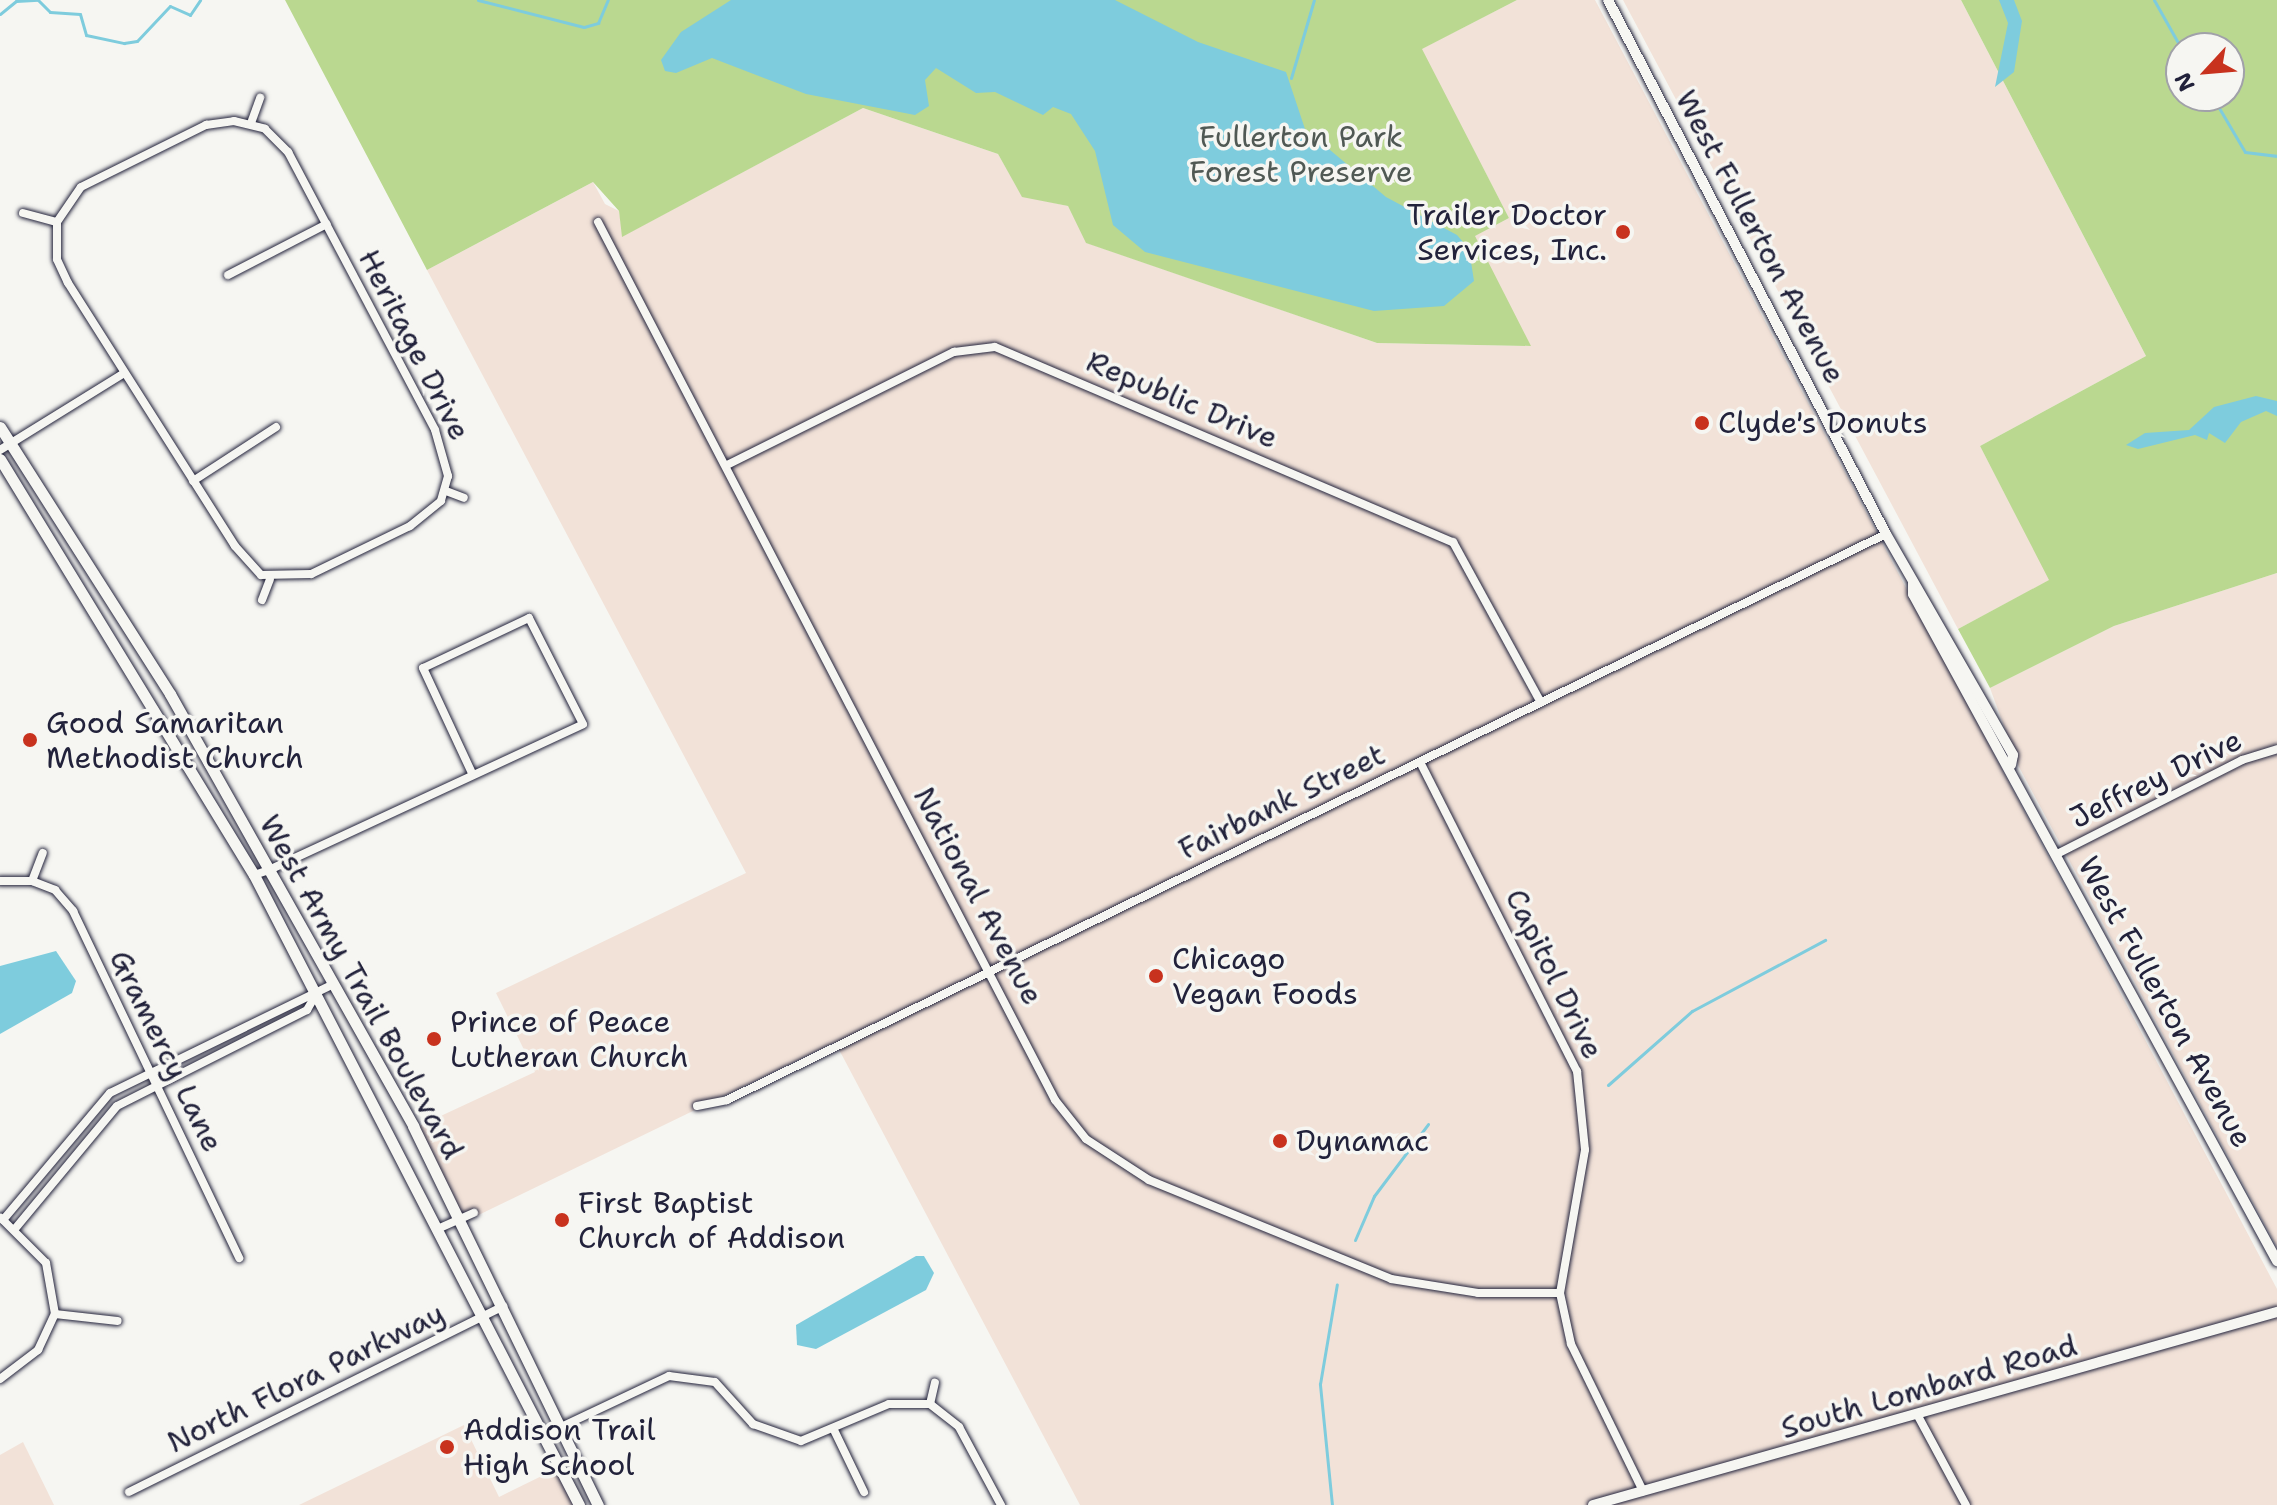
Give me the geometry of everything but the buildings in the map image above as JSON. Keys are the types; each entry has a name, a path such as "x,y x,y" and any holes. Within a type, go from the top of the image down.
{"main road":[{"name":"West Army Trail Boulevard","path":"0,427 5,446 170,694 403,1108 503,1306 598,1505"},
{"name":"West Army Trail Boulevard","path":"0,459 254,875 442,1227 579,1505"},
{"path":"151,705 170,694"},
{"path":"384,1118 403,1108"},
{"path":"404,1155 422,1145"}],"street":[{"name":"West Fullerton Avenue","path":"1608,0 1913,582 1913,594 2011,765 2277,1261"},
{"path":"260,98 251,123 206,125 87,183 57,222 62,271 235,546 270,579 262,600"},
{"name":"Heritage Drive","path":"251,123 288,152 327,224 435,430 446,491"},
{"path":"23,213 57,222"},
{"name":"National Avenue","path":"598,222 992,972 1059,1106 1120,1167 1391,1279 1478,1293 1560,1293"},
{"name":"Heritage Drive","path":"228,275 327,224"},
{"name":"Republic Drive","path":"727,465 954,352 995,347 1453,542 1541,703"},
{"path":"5,446 124,373"},
{"path":"193,481 276,427"},
{"name":"Heritage Drive","path":"446,491 464,498"},
{"name":"Heritage Drive","path":"270,579 311,574 410,526 446,491"},
{"name":"Fairbank Street","path":"697,1106 727,1100 1886,534"},
{"path":"254,875 269,870 583,724 529,618 423,668 473,775"},
{"name":"Jeffrey Drive","path":"2057,854 2242,760 2277,749"},
{"name":"Capitol Drive","path":"1420,762 1577,1071 1585,1150 1560,1293 1571,1344 1643,1491"},
{"path":"0,881 32,881 43,853"},
{"name":"Gramercy Lane","path":"32,881 55,890 73,911 239,1258"},
{"path":"0,1379 38,1350 55,1314 46,1263 1,1219 73,1130 102,1099 149,1072 333,984"},
{"path":"14,1230 117,1106 155,1084 307,1010 318,992"},
{"path":"73,1130 86,1140"},
{"path":"442,1227 474,1213"},
{"name":"North Flora Parkway","path":"129,1492 503,1306"},
{"name":"South Lombard Road","path":"1593,1505 1918,1416 2277,1312"},
{"path":"55,1314 118,1321"},
{"path":"544,1435 656,1380 683,1375 715,1382 753,1424 778,1438 801,1441 834,1430 889,1404 930,1404 959,1427 1001,1505"},
{"path":"930,1404 935,1383"},
{"path":"1918,1416 1966,1505"},
{"path":"834,1430 864,1492"}],"shaded area":[{"path":"1517,0 1595,0 2277,1289 2277,1505 1080,1505 835,1042 464,1222 417,1127 535,1072 496,993 746,873 427,270 593,182 605,204 619,211 623,236 863,108 998,154 1022,196 1068,206 1087,243 1377,343 1530,346 1474,236 1509,218 1421,49"},
{"path":"1623,0 1961,0 2146,356 1980,446 2050,580 1958,629"},
{"path":"2277,573 2277,1247 2019,767 1990,688 2114,626"},
{"name":"Addison Trail High School","path":"464,1425 499,1497 556,1469 574,1505 299,1505"},
{"path":"23,1442 54,1505 0,1505 0,1455"}],"green space":[{"name":"Fullerton Park Forest Preserve","path":"285,0 1517,0 1422,49 1509,218 1475,236 1531,346 1377,343 1086,243 1068,206 1022,197 998,154 863,108 622,237 619,211 593,182 427,270"},
{"path":"1961,0 2277,0 2277,573 2114,626 1990,688 1958,629 2049,580 1980,446 2146,356"}],"water":[{"path":"731,0 1115,0 1198,42 1286,72 1305,129 1386,197 1457,235 1469,249 1474,281 1444,306 1374,311 1145,252 1113,225 1095,151 1071,114 1053,107 1043,115 995,92 976,93 936,68 925,80 929,106 915,115 806,94 712,58 676,73 665,71 661,60 681,32"},
{"path":"1999,0 2014,0 2022,21 2014,72 1995,87 2008,23"},
{"path":"2256,396 2277,401 2277,416 2266,411 2241,422 2225,443 2209,433 2207,440 2195,435 2138,449 2126,445 2145,433 2189,430 2214,407"},
{"path":"56,951 76,981 72,993 0,1034 0,966"},
{"path":"916,1256 924,1256 934,1273 926,1290 816,1349 797,1345 796,1325"}],"waterway":[{"path":"0,14 16,1 38,0 50,12 80,14 86,35 124,43 137,41 170,6 190,15 200,0"},
{"path":"478,0 584,27 598,23 608,0"},
{"path":"1291,78 1314,0"},
{"path":"2154,0 2172,32"},
{"path":"2221,112 2245,152 2277,156"},
{"path":"1608,1085 1692,1011 1825,940"},
{"path":"1355,1240 1374,1196 1428,1124"},
{"path":"1332,1505 1320,1384 1337,1284"}],"place":[{"name":"Trailer Doctor Services, Inc.","path":"1623,232"},
{"name":"Clyde's Donuts","path":"1702,423"},
{"name":"Good Samaritan Methodist Church","path":"30,740"},
{"name":"Chicago Vegan Foods","path":"1156,976"},
{"name":"Prince of Peace Lutheran Church","path":"434,1039"},
{"name":"Dynamac","path":"1280,1141"},
{"name":"First Baptist Church of Addison","path":"562,1220"},
{"name":"Addison Trail High School","path":"447,1447"}]}
